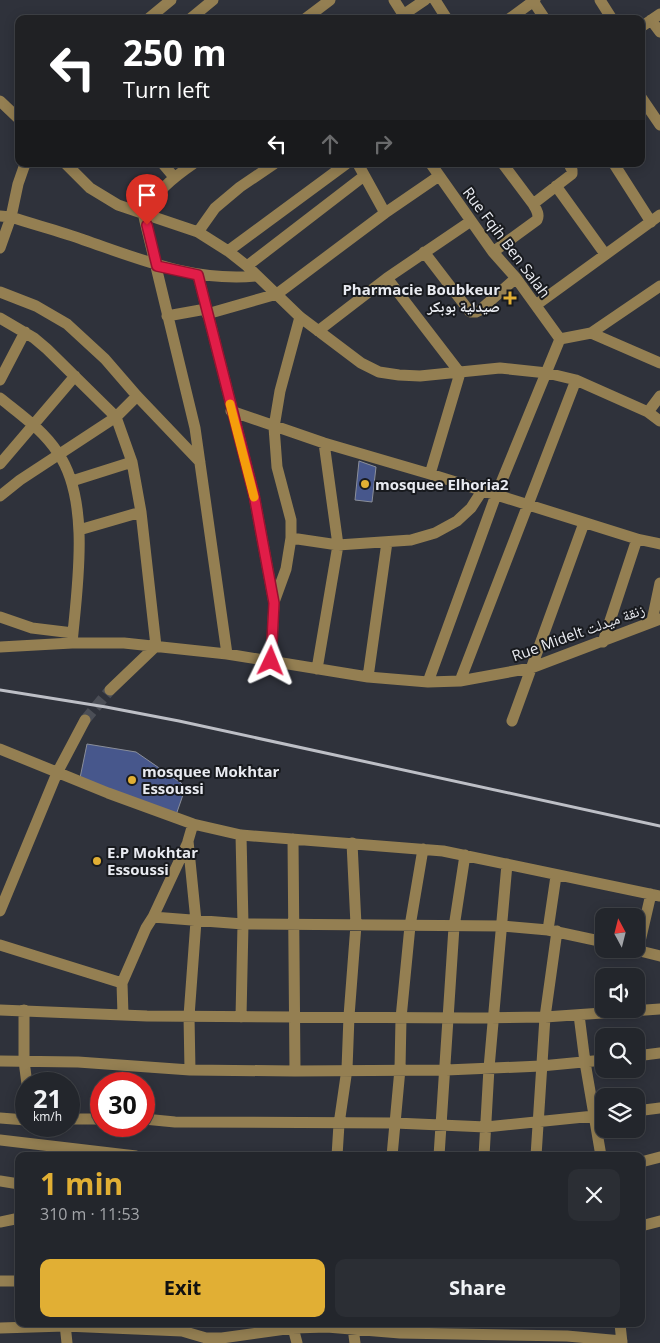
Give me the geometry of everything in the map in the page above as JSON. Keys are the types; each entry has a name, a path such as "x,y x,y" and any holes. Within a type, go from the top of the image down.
{"street":[{"path":"153,15 171,0"},
{"path":"195,15 213,0"},
{"path":"310,15 330,0"},
{"path":"394,0 401,15"},
{"path":"405,15 425,0"},
{"path":"435,0 444,15"},
{"path":"600,0 609,15"},
{"path":"515,15 534,1 543,15"},
{"path":"645,25 656,17 660,32"},
{"path":"0,101 15,115"},
{"path":"645,103 660,125"},
{"path":"0,248 6,216 24,167"},
{"path":"69,167 99,194 118,205 198,232 228,251 247,266 300,317 361,363 379,372 420,376 500,368 547,373 576,380 648,412 660,421"},
{"path":"166,167 174,177"},
{"path":"189,167 174,177 154,196 143,213 192,411 227,654"},
{"path":"198,232 215,208 240,187 270,167"},
{"path":"228,251 342,167"},
{"path":"360,167 385,213"},
{"name":"Rue Fqih Ben Salah","path":"433,167 493,252 516,278 560,339"},
{"path":"493,252 537,220 538,214 533,204 505,167"},
{"path":"533,204 572,174 570,167"},
{"path":"536,305 655,219 616,167"},
{"path":"247,266 364,176"},
{"path":"167,316 206,311 277,294 385,213 439,176"},
{"path":"556,186 605,254"},
{"path":"6,216 79,238 157,266 198,275 257,276"},
{"path":"318,331 387,278 471,221"},
{"path":"424,252 470,312 480,310 516,278"},
{"path":"198,275 231,411 254,495 274,603 271,661"},
{"path":"387,278 460,373"},
{"path":"428,682 496,496 560,339 591,333 660,286"},
{"path":"0,292 36,306 66,324 105,359 137,396 200,462"},
{"path":"274,603 286,569 291,538 291,520 278,467 274,427 280,391 300,317"},
{"path":"0,318 25,332 47,349 116,417 132,462 141,512 156,646 110,690"},
{"path":"0,380 25,332"},
{"path":"591,333 660,363"},
{"path":"430,474 460,373"},
{"path":"0,464 75,376"},
{"path":"460,681 576,380"},
{"path":"0,496 59,454 116,417 137,396"},
{"path":"648,412 660,396"},
{"path":"0,398 34,425 59,454 72,481 79,530 72,638 0,618"},
{"path":"231,411 324,443 637,539 660,544"},
{"path":"317,669 338,546 324,443"},
{"path":"72,481 132,462"},
{"path":"291,538 338,546 411,540 435,533 456,521 471,508 482,491"},
{"path":"79,530 141,512"},
{"path":"512,721 584,523"},
{"path":"603,642 637,539"},
{"path":"368,677 386,542"},
{"path":"656,620 660,583"},
{"name":"Rue Midelt زنقة ميدلت","path":"0,647 72,638 227,654 368,677 428,682 460,681 531,668 603,642 656,620"},
{"path":"0,911 57,773 86,720"},
{"path":"0,749 57,773 193,824 241,835 423,849 465,855 556,876 655,895 645,921"},
{"path":"123,1015 122,983 188,841 193,824"},
{"path":"241,835 243,924 242,1017"},
{"path":"293,839 295,1071"},
{"path":"188,841 196,921 189,1016 190,1070"},
{"path":"337,1152 339,1124 347,1069 356,925 352,843"},
{"path":"392,1152 400,1069 401,1018 410,926 423,849"},
{"path":"440,1152 454,926 465,855"},
{"path":"484,1152 489,1068 495,1018 507,864"},
{"path":"536,1152 556,876"},
{"path":"153,917 243,924 502,926 552,931 595,940"},
{"path":"0,945 122,983"},
{"path":"645,953 660,956"},
{"path":"0,1010 123,1015 295,1018 349,1016 545,1018 660,1009"},
{"path":"24,1010 25,1072"},
{"path":"580,1015 585,1062 595,1100"},
{"path":"645,1055 660,1053"},
{"path":"0,1061 78,1062 190,1070 295,1071 347,1069 446,1070 541,1066 595,1061"},
{"path":"645,1111 659,1112"},
{"path":"155,1121 339,1124 395,1123 486,1127 595,1115"},
{"path":"0,1118 15,1119"},
{"path":"600,1138 601,1152"},
{"path":"0,1140 102,1152"},
{"path":"645,1161 660,1158"},
{"path":"0,1182 15,1184"},
{"path":"0,1222 15,1219"},
{"path":"645,1225 660,1221"},
{"path":"0,1281 15,1281"},
{"path":"0,1328 22,1327"},
{"path":"65,1327 67,1343"},
{"path":"94,1327 182,1333 206,1338 236,1340 288,1327"},
{"path":"292,1327 297,1343"},
{"path":"344,1327 378,1327 401,1338 428,1328 454,1338 470,1329 512,1340 526,1336 622,1342 620,1327"},
{"path":"526,1327 526,1336"},
{"path":"353,1328 355,1343"}],"building":[{"name":"mosquee Elhoria2","path":"359,461 376,467 372,502 355,500"},
{"name":"mosquee Mokhtar Essoussi","path":"87,744 136,752 181,783 185,789 176,815 80,778"}],"tunnel":[{"path":"85,720 110,690"}],"railway":[{"path":"0,690 179,721 660,826"}],"slow traffic":[{"path":"230,404 254,497"}],"place":[{"name":"Pharmacie Boubkeur صيدلية بوبكر","path":"510,298"},
{"name":"mosquee Elhoria2","path":"365,484"},
{"name":"mosquee Mokhtar Essoussi","path":"132,780"},
{"name":"E.P Mokhtar Essoussi","path":"97,861"}],"route":[{"path":"147,225 157,266 198,275 231,411 254,495 274,603 271,661"}]}
